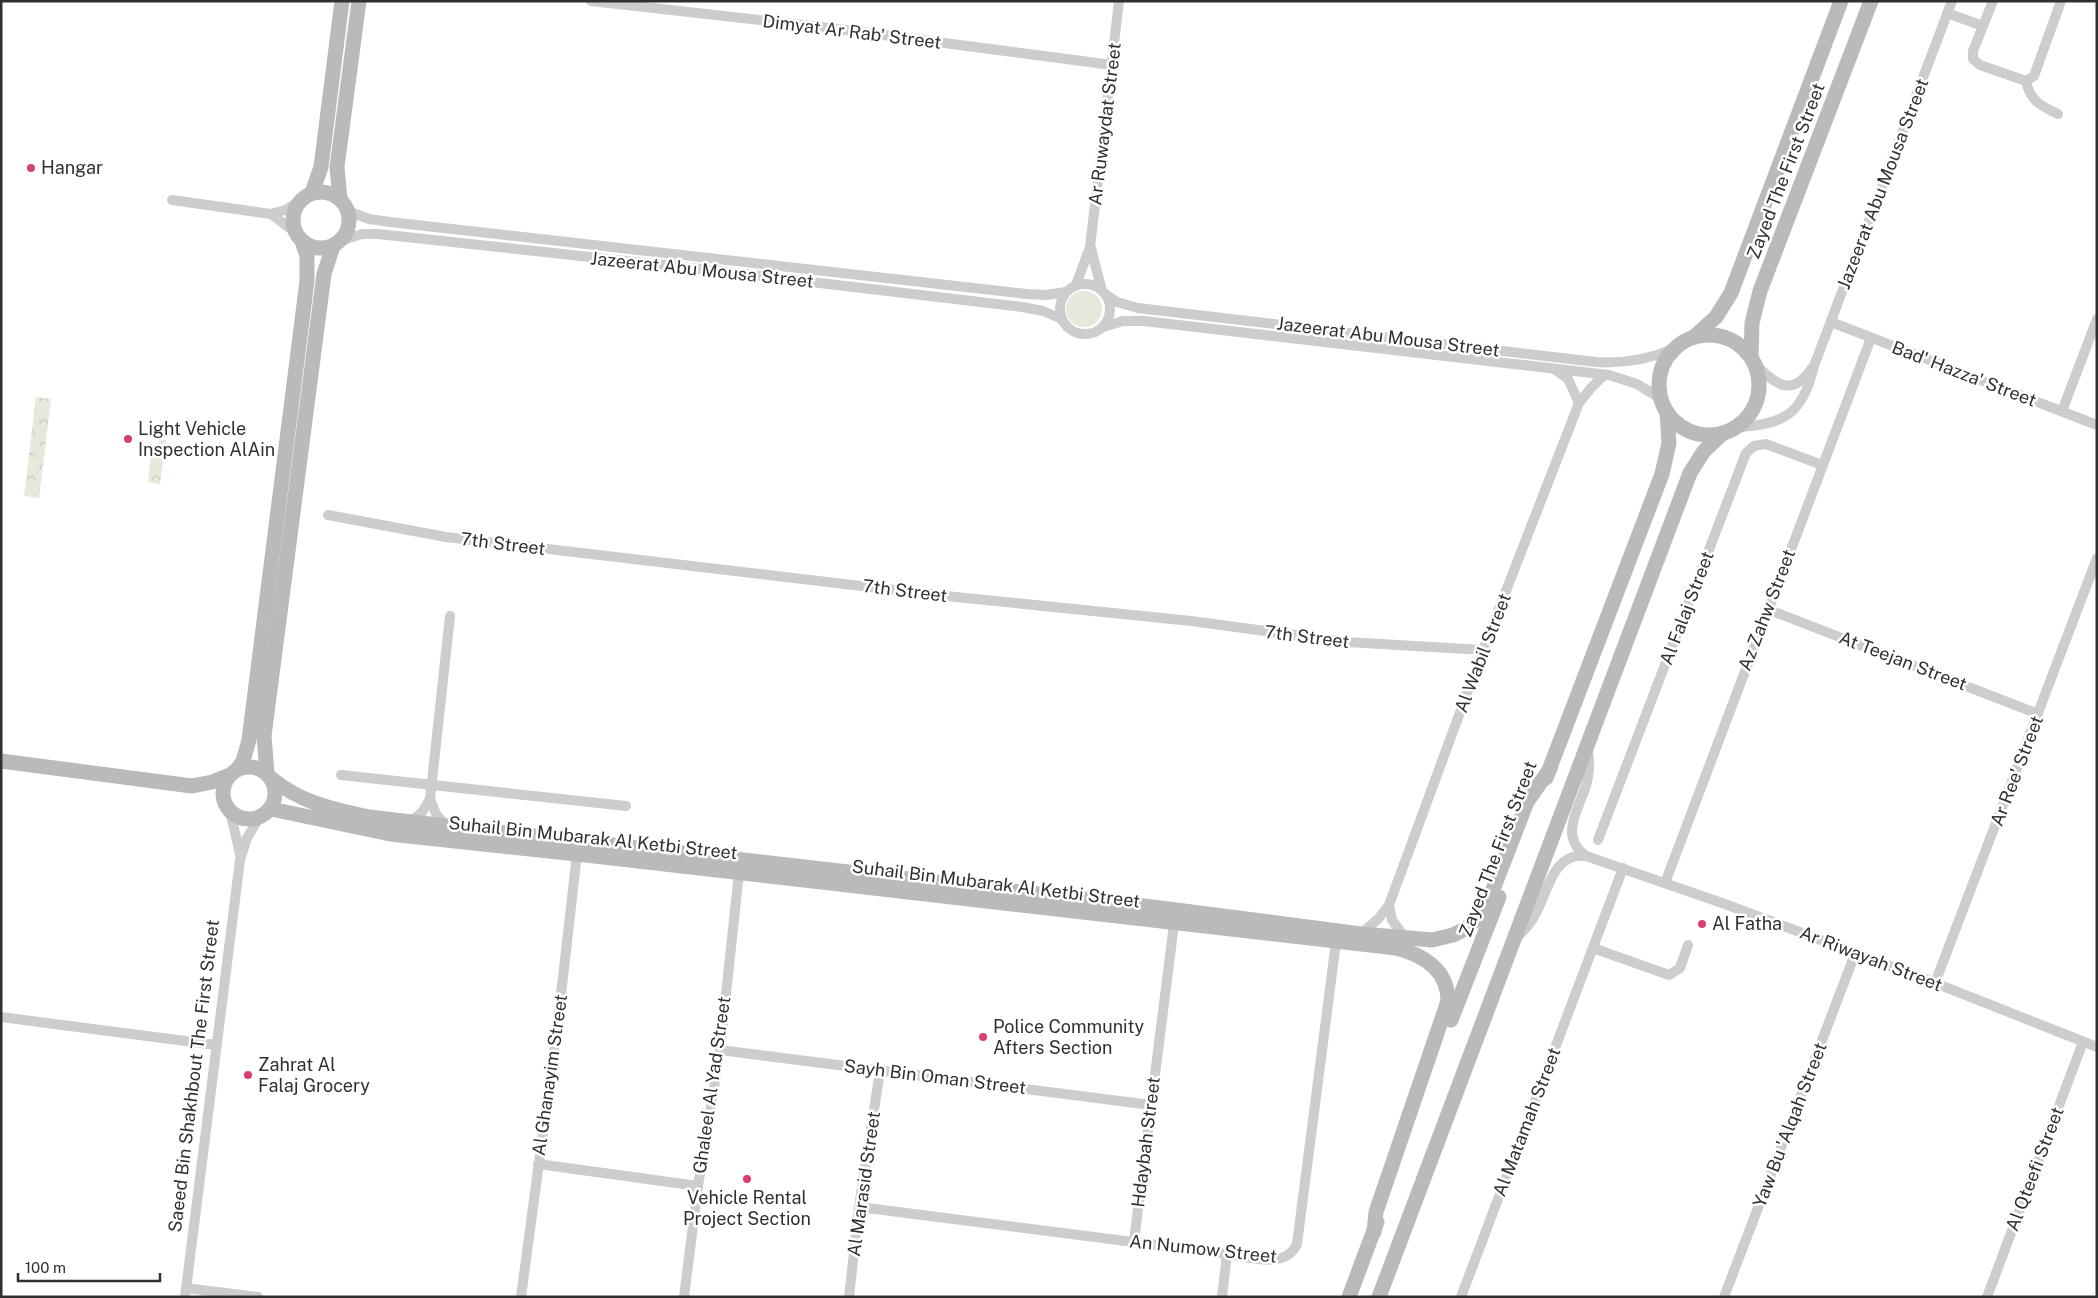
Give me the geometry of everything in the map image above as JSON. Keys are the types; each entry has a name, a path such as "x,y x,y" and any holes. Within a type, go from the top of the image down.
{"street":[{"path":"312,193 321,167 342,1"},
{"path":"271,214 314,248 327,248 337,243 344,236 349,224 337,167 359,1"},
{"name":"Dimyat Ar Rab' Street","path":"591,1 830,28 1112,65"},
{"name":"Ar Ruwaydat Street","path":"1076,285 1090,247 1120,1"},
{"name":"Zayed The First Street","path":"1695,336 1716,317 1731,293 1841,1"},
{"name":"Zayed The First Street","path":"1753,361 1752,323 1760,291 1871,1"},
{"name":"Jazeerat Abu Mousa Street","path":"1729,430 1767,425 1790,413 1798,406 1806,394 1814,366 1952,1"},
{"path":"1993,1 1972,56 1975,62 2026,81"},
{"path":"2026,81 2034,76 2061,1"},
{"path":"1947,13 1983,26"},
{"path":"2026,81 2035,102 2058,114"},
{"path":"172,200 271,214 285,210 312,193 327,192 344,205"},
{"path":"227,807 223,788 243,761 249,740 307,281 306,256 292,220 298,203"},
{"name":"Jazeerat Abu Mousa Street","path":"344,205 369,219 390,222 939,285 1026,294 1066,292"},
{"name":"Jazeerat Abu Mousa Street","path":"337,243 362,234 378,234 719,271 1022,307 1043,311 1062,319"},
{"path":"192,786 243,819 259,818 271,809 276,794 269,776 264,736 324,274 337,243"},
{"name":"Ar Ruwaydat Street","path":"1090,247 1104,292"},
{"path":"1090,284 1104,292 1110,308 1102,327 1088,333 1080,333 1067,326 1062,319 1060,310 1061,300 1066,292 1076,285 1090,284"},
{"name":"Jazeerat Abu Mousa Street","path":"1104,292 1117,302 1138,308 1596,362 1619,363 1643,360 1672,349"},
{"path":"2062,411 2097,319"},
{"name":"Jazeerat Abu Mousa Street","path":"1102,327 1123,321 1144,321 1554,368 1604,375 1637,384 1664,405"},
{"name":"Bad' Hazza' Street","path":"1831,322 2097,425"},
{"path":"1379,1297 1690,473 1704,451 1748,417 1758,396 1759,380 1753,361 1739,344 1722,336 1704,334 1695,336 1672,349 1660,373 1659,390 1664,405 1679,425 1696,433 1705,435 1729,430"},
{"name":"Az Zahw Street","path":"1665,883 1871,338"},
{"name":"Jazeerat Abu Mousa Street","path":"1753,361 1768,377 1786,387 1800,383 1814,366"},
{"path":"1554,368 1568,380 1577,394 1580,403"},
{"name":"Al Wabil Street","path":"1361,934 1379,918 1389,905 1483,650 1580,403 1604,375"},
{"name":"Zayed The First Street","path":"1349,1297 1436,1059 1525,828 1550,769 1662,474 1669,443 1664,405"},
{"name":"Al Falaj Street","path":"1598,840 1746,453 1754,446 1766,444 1822,465"},
{"name":"7th Street","path":"328,515 446,537 946,596 1192,621 1347,642 1483,650"},
{"name":"Ar Ree' Street","path":"1935,983 2097,558"},
{"name":"At Teejan Street","path":"1767,609 2038,714"},
{"path":"411,822 422,812 430,799 450,616"},
{"path":"1586,856 1575,845 1571,830 1589,776 1590,762 1587,747"},
{"path":"1,761 192,786 212,782 234,772 252,767 269,776"},
{"name":"Suhail Bin Mubarak Al Ketbi Street","path":"269,776 291,793 315,804 369,817 1187,911 1406,939 1443,938 1465,929 1477,919 1490,897 1527,802 1550,769"},
{"path":"341,775 626,806"},
{"path":"430,799 436,814 447,827"},
{"name":"Saeed Bin Shakhbout The First Street","path":"227,807 237,835 240,860"},
{"name":"Suhail Bin Mubarak Al Ketbi Street","path":"271,809 390,834 1396,948 1418,955 1437,969 1446,984 1448,1001 1445,1015 1376,1212 1374,1232"},
{"name":"Saeed Bin Shakhbout The First Street","path":"186,1292 240,860 247,838 259,818"},
{"name":"Al Ghanayim Street","path":"521,1297 558,1021 577,854"},
{"path":"1515,938 1534,918 1558,866 1570,857 1586,856"},
{"name":"Ar Riwayah Street","path":"1586,856 1665,883 1935,983 2097,1047"},
{"name":"Al Matamah Street","path":"1461,1297 1623,868"},
{"name":"Ghaleel Al Yad Street","path":"684,1297 698,1186 720,1050 739,873"},
{"path":"1389,905 1396,927 1406,939"},
{"name":"Hdaybah Street","path":"1134,1241 1174,924"},
{"name":"An Numow Street","path":"859,1207 1279,1260 1291,1254 1297,1244 1336,942"},
{"path":"1593,948 1669,975 1680,968 1688,946"},
{"name":"Yaw Bu 'Alqah Street","path":"1724,1297 1856,954"},
{"path":"1,1017 216,1045"},
{"name":"Al Qteefi Street","path":"1987,1297 2083,1042"},
{"name":"Sayh Bin Oman Street","path":"720,1050 1150,1105"},
{"name":"Al Marasid Street","path":"849,1297 859,1207 880,1071"},
{"path":"538,1164 698,1186"},
{"path":"1222,1297 1227,1254"},
{"path":"186,1292 258,1297"}],"green space":[{"path":"1084,291 1091,292 1097,296 1101,302 1101,316 1097,322 1091,326 1084,327 1077,326 1071,322 1067,316 1066,309 1067,302 1071,296 1077,292"},
{"path":"36,397 51,399 39,498 24,496"},
{"path":"159,439 166,440 160,484 148,482 151,452 158,444"}],"place":[{"name":"Hangar","path":"31,168"},
{"name":"Light Vehicle Inspection AlAin","path":"128,439"},
{"name":"Al Fatha","path":"1702,924"},
{"name":"Police Community Afters Section","path":"983,1037"},
{"name":"Zahrat Al Falaj Grocery","path":"248,1075"},
{"name":"Vehicle Rental Project Section","path":"747,1179"}]}
